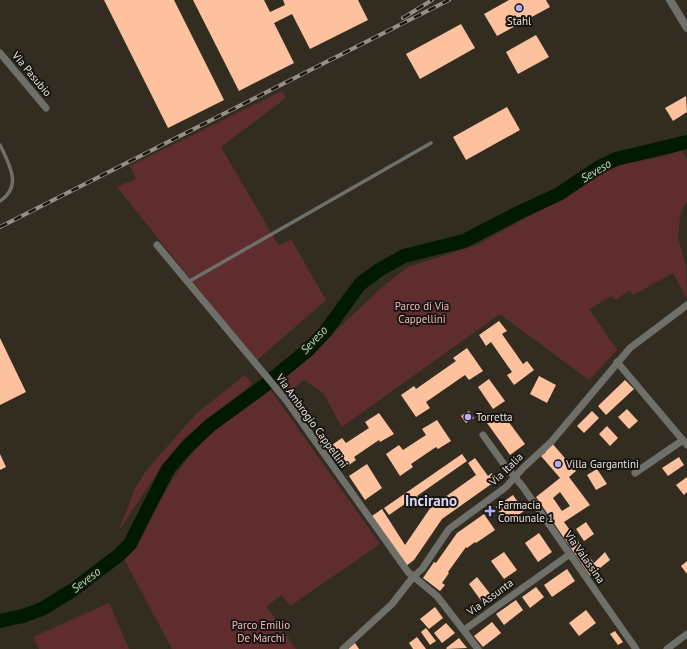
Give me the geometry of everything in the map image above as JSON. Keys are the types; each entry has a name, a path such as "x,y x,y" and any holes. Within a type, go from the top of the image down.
{"street":[{"path":"670,0 687,28"},
{"name":"Via Pasubio","path":"0,53 46,108"},
{"name":"Via Ambrogio Cappellini","path":"157,245 274,385 387,544 413,577"},
{"name":"Via Italia","path":"343,649 392,604 413,577 422,569 449,529 506,487 516,478 523,468 552,441 584,405 617,362 630,348 687,305"},
{"path":"617,362 685,442 635,473"},
{"name":"Via Valassina","path":"483,435 516,478 636,649"},
{"name":"Via Assunta","path":"413,577 437,596 464,630 570,554"},
{"path":"464,630 478,649"},
{"path":"668,649 687,634"}],"lane":[{"path":"188,282 431,143"},
{"path":"0,145 13,171 11,190 0,201"}],"green space":[{"path":"282,91 286,98 221,147 279,246 291,239 326,300 256,361 117,187 136,179 130,166"},
{"name":"Parco di Via Cappellini","path":"682,150 687,160 687,200 680,216 678,238 686,265 687,299 673,273 633,295 630,290 615,300 612,296 589,309 617,350 589,380 500,314 342,427 323,393 304,380 288,393 278,382 323,343 381,288 408,267 477,245 573,192 600,173 614,166 665,156"},
{"path":"245,375 252,384 184,438 161,467 118,532 135,489 145,472 196,414"},
{"name":"Parco Emilio De Marchi","path":"270,389 380,544 290,606 282,595 266,606 296,649 172,649 123,557 142,531 185,461 222,425"},
{"path":"109,603 129,649 39,649 33,637"}],"building":[{"path":"104,0 174,0 224,100 168,128"},
{"path":"193,0 264,0 270,12 285,5 283,0 358,0 368,20 310,49 292,14 274,23 294,63 239,91"},
{"path":"509,0 546,0 550,7 497,36 484,14"},
{"path":"461,24 475,48 420,79 406,54"},
{"path":"536,35 549,57 518,74 506,52"},
{"path":"686,96 687,112 673,121 665,108"},
{"path":"507,107 520,130 466,160 453,137"},
{"path":"499,321 507,331 502,334 523,364 527,361 534,370 514,385 507,375 512,372 491,342 486,346 479,335"},
{"path":"0,338 26,392 0,405"},
{"path":"467,348 483,371 469,380 465,375 426,402 430,408 416,417 401,395 414,386 416,389 456,361 453,358"},
{"path":"539,376 556,385 547,403 530,394"},
{"path":"489,379 505,401 493,409 478,387"},
{"path":"625,380 634,389 606,415 598,406"},
{"path":"627,409 638,421 629,429 618,417"},
{"name":"Torretta","path":"469,411 474,418 466,423 461,416"},
{"path":"592,411 599,418 584,433 577,426"},
{"path":"379,413 394,434 380,442 379,440 354,457 356,460 343,469 329,447 342,438 346,443 369,428 365,422"},
{"path":"502,413 525,444 510,455 487,423"},
{"path":"437,420 451,441 438,449 436,447 411,464 413,467 400,476 386,454 399,445 403,450 426,435 422,429"},
{"path":"607,426 618,438 610,446 599,434"},
{"path":"551,442 576,471 569,477 590,505 564,522 594,563 605,552 610,560 590,576 536,497 560,478 541,456 546,452 543,449","holes":["560,492 570,506 562,511 553,498"]},
{"path":"0,454 6,467 0,470"},
{"path":"462,454 467,461 417,496 419,500 415,503 412,499 389,515 384,508"},
{"path":"679,457 684,465 668,476 662,468"},
{"path":"475,458 488,476 492,473 497,480 442,519 414,560 406,566 372,516 382,509 405,545 431,507 476,475 468,463"},
{"path":"367,464 382,488 365,500 349,476"},
{"path":"597,469 607,484 596,490 587,475"},
{"path":"687,477 687,492 684,495 676,485"},
{"path":"513,495 524,511 507,523 496,507"},
{"path":"484,514 495,530 476,543 475,542 467,548 466,547 448,572 449,573 442,583 445,585 440,591 423,578 434,562 436,563 457,533"},
{"path":"586,522 594,534 584,541 576,529"},
{"path":"539,533 552,552 538,562 525,543"},
{"path":"504,552 517,570 504,579 491,561"},
{"path":"687,561 687,574 681,566"},
{"path":"567,569 575,581 552,597 544,585"},
{"path":"477,577 491,595 482,602 469,584"},
{"path":"536,587 544,597 530,608 522,597"},
{"path":"516,600 523,610 504,625 496,614"},
{"path":"435,607 443,618 429,629 420,619"},
{"path":"586,610 596,623 579,636 569,623"},
{"path":"492,622 501,633 483,647 474,636"},
{"path":"446,623 455,633 442,643 434,633"},
{"path":"426,628 436,641 430,645 421,632"},
{"path":"615,631 623,642 618,645 610,634"},
{"path":"417,637 426,649 413,649 409,643"},
{"path":"459,638 467,648 446,648"},
{"path":"355,643 359,649 348,649"}],"waterway":[{"name":"Seveso","path":"0,621 23,616 42,609 73,590 119,555 130,544 168,469 186,448 209,426 264,386 309,349 325,332 360,284 379,270 404,256 464,241 559,194 599,167 616,159 687,142"}],"railway":[{"path":"403,18 432,0"},
{"path":"0,227 449,0"}],"place":[{"name":"Stahl","path":"519,8"},
{"name":"Torretta","path":"468,417"},
{"name":"Villa Gargantini","path":"558,464"},
{"name":"Farmacia Comunale 1","path":"490,511"}],"district":[{"name":"Incirano","path":"431,501"}]}
